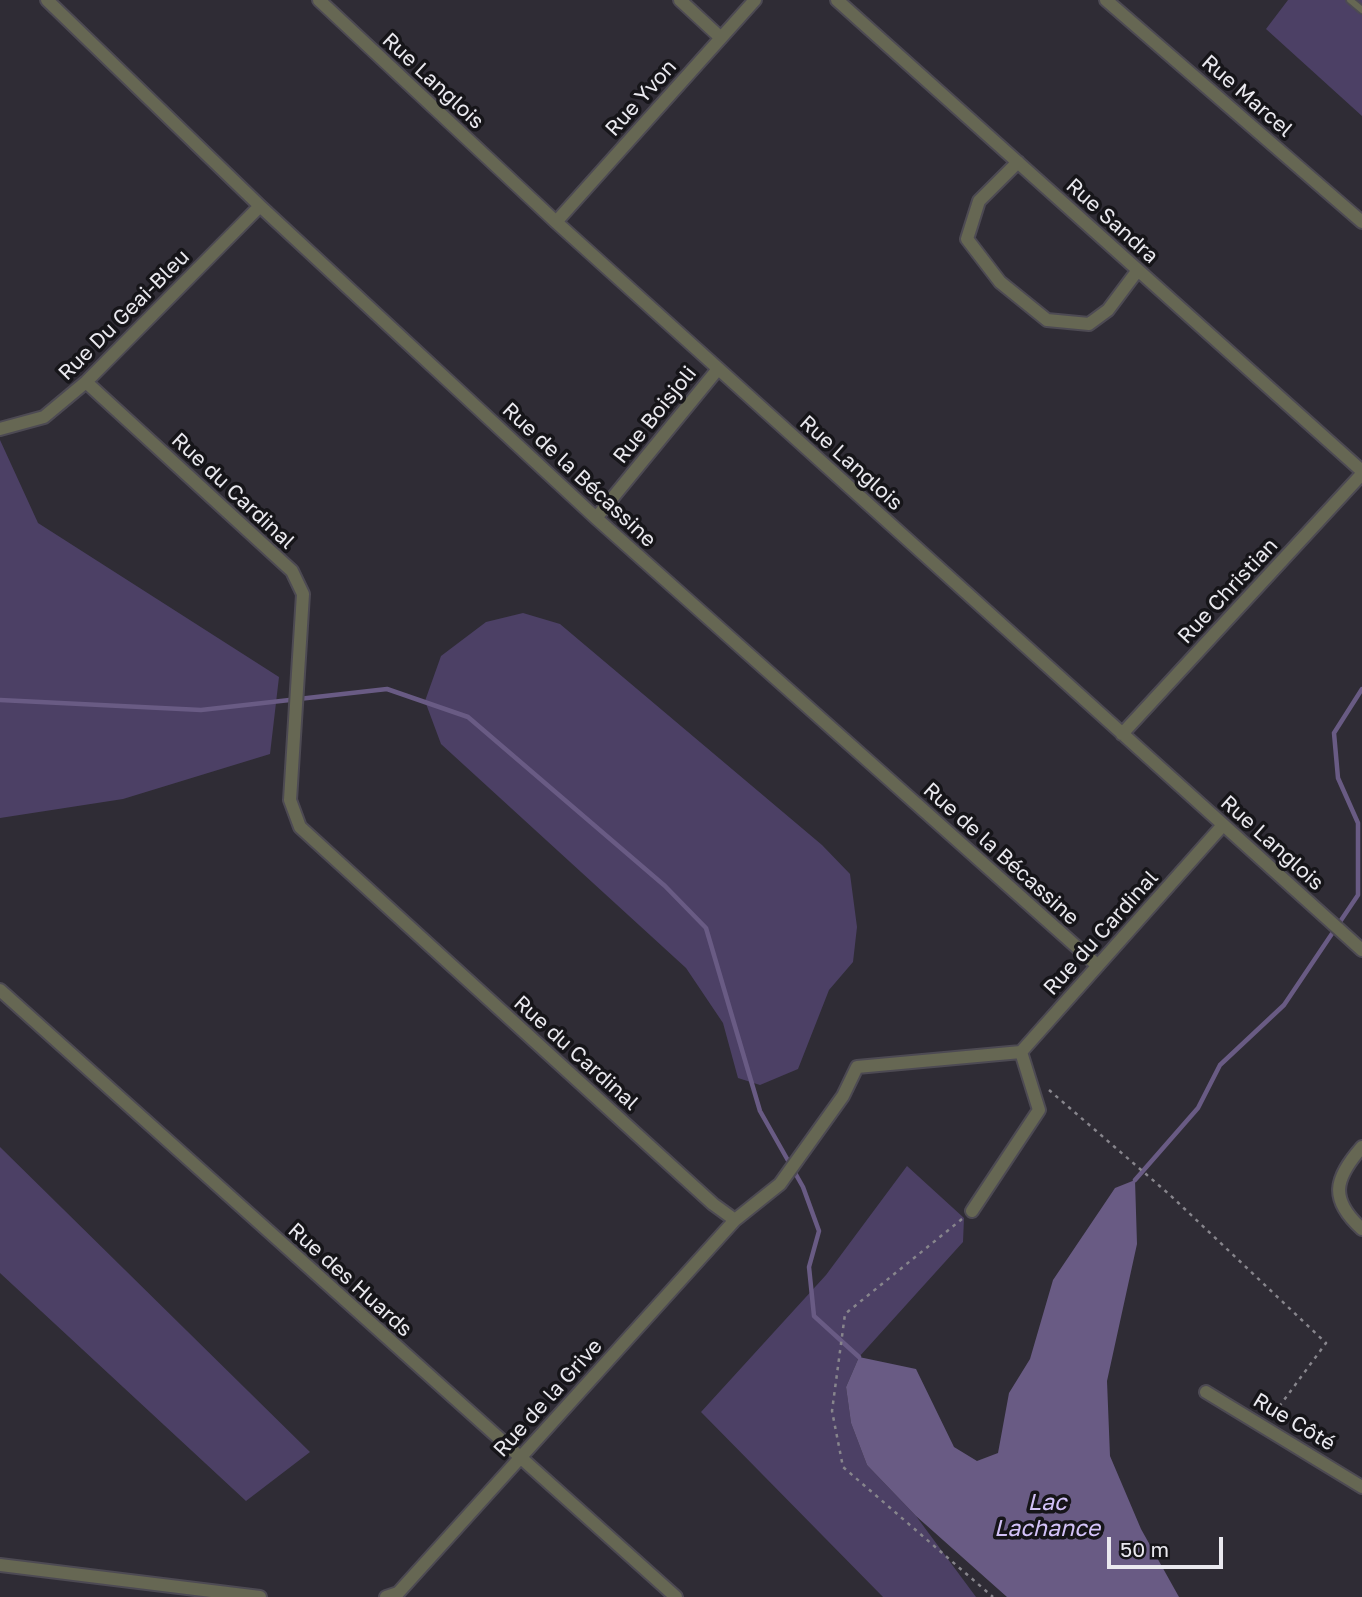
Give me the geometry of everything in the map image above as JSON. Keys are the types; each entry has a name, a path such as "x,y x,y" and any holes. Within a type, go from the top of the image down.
{"street":[{"name":"Rue de la Bécassine","path":"47,0 260,206 596,518 1097,965"},
{"name":"Rue Langlois","path":"319,0 556,222 1362,950"},
{"path":"680,0 721,38"},
{"name":"Rue Yvon","path":"556,222 755,0"},
{"name":"Rue Sandra","path":"837,0 1362,472"},
{"name":"Rue Marcel","path":"1106,0 1362,222"},
{"path":"1018,162 979,201 967,239 1000,282 1046,320 1089,324 1108,310 1138,270"},
{"name":"Rue Du Geai-Bleu","path":"0,429 44,417 86,382 260,206"},
{"name":"Rue Boisjoli","path":"596,518 718,369"},
{"name":"Rue du Cardinal","path":"86,382 292,571 303,594 290,800 300,827 713,1204 735,1220"},
{"name":"Rue Christian","path":"1122,734 1362,472"},
{"name":"Rue du Cardinal","path":"1021,1052 1223,825"},
{"name":"Rue des Huards","path":"0,990 519,1459 676,1597"},
{"path":"735,1220 779,1184 843,1096 857,1067 1021,1052 1039,1110 972,1211"},
{"path":"1362,1147 1343,1168 1339,1191 1346,1215 1362,1230"},
{"name":"Rue de la Grive","path":"386,1597 398,1593 735,1220"},
{"name":"Rue Côté","path":"1206,1392 1362,1487"},
{"path":"0,1565 260,1597"}],"lane":[{"path":"1350,0 1362,10"}],"path":[{"path":"1046,1088 1151,1178 1326,1343 1264,1427"},
{"path":"972,1211 845,1314 832,1411 843,1467 993,1597"}],"shaded area":[{"path":"1288,0 1362,0 1362,116 1266,29"},
{"path":"0,440 38,523 279,677 270,754 123,799 0,818"},
{"path":"523,613 560,624 822,845 850,874 857,927 853,962 829,990 798,1069 760,1085 738,1078 723,1023 686,968 441,744 425,701 441,656 486,622"},
{"path":"0,1147 310,1452 246,1501 0,1273"},
{"path":"907,1166 964,1218 963,1242 859,1357 846,1387 851,1423 867,1465 916,1516 976,1597 883,1597 701,1412 826,1275"}],"water":[{"name":"Lac Lachance","path":"1135,1180 1137,1244 1107,1381 1110,1456 1141,1529 1179,1597 1007,1597 916,1516 867,1465 851,1423 846,1387 859,1357 916,1369 954,1447 977,1461 998,1453 1009,1393 1030,1359 1053,1280 1115,1188"}],"waterway":[{"path":"0,700 201,710 387,689 468,717 665,886 706,928 760,1111 803,1187 819,1231 809,1267 814,1316 859,1357"},
{"path":"1135,1180 1198,1108 1220,1065 1284,1005 1358,895 1358,823 1338,778 1334,733 1362,689"}]}
